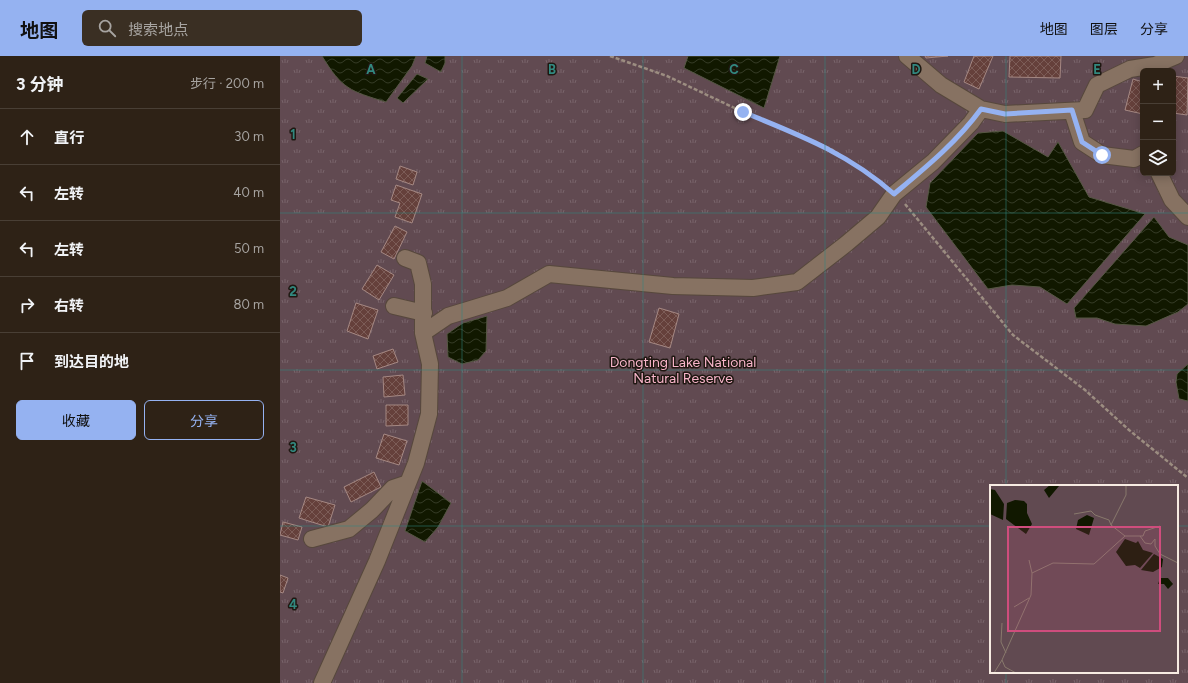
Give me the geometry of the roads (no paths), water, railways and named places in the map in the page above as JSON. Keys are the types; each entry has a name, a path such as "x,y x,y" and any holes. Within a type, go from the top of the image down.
{"street":[{"path":"907,56 941,85 981,109 1005,114 1085,110 1097,85 1130,69 1155,65 1176,56"},
{"path":"423,333 448,316 506,298 548,274 673,286 753,288 797,282 878,217 894,194 933,162 970,123 981,109"},
{"path":"1072,110 1082,142 1102,155 1134,159 1140,156"},
{"path":"1160,176 1172,200 1188,217"},
{"path":"322,683 377,561 416,463 429,414 430,364 423,333 423,284 418,263 405,258"},
{"path":"394,306 424,313"},
{"path":"312,539 349,529 372,510 393,488 408,483"}],"water":[{"path":"322,56 416,56 412,66 386,102 364,95 348,87 335,76"},
{"path":"427,56 445,56 445,63 441,72 425,63"},
{"path":"688,56 780,56 764,108 684,68"},
{"path":"417,74 428,79 403,103 397,98"},
{"path":"1003,131 1048,157 1058,142 1089,197 1145,214 1067,304 1040,287 1012,285 988,289 926,207 930,183 978,133"},
{"path":"1154,217 1169,237 1188,245 1188,304 1178,312 1146,326 1115,324 1097,318 1076,318 1074,308"},
{"path":"487,316 486,351 478,360 462,364 448,357 447,334 463,323"},
{"path":"1188,364 1188,401 1179,399 1176,382 1177,374"},
{"path":"422,481 451,503 438,527 425,542 405,531"}],"park label":[{"name":"Dongting Lake National Natural Reserve","path":"683,370"}]}
